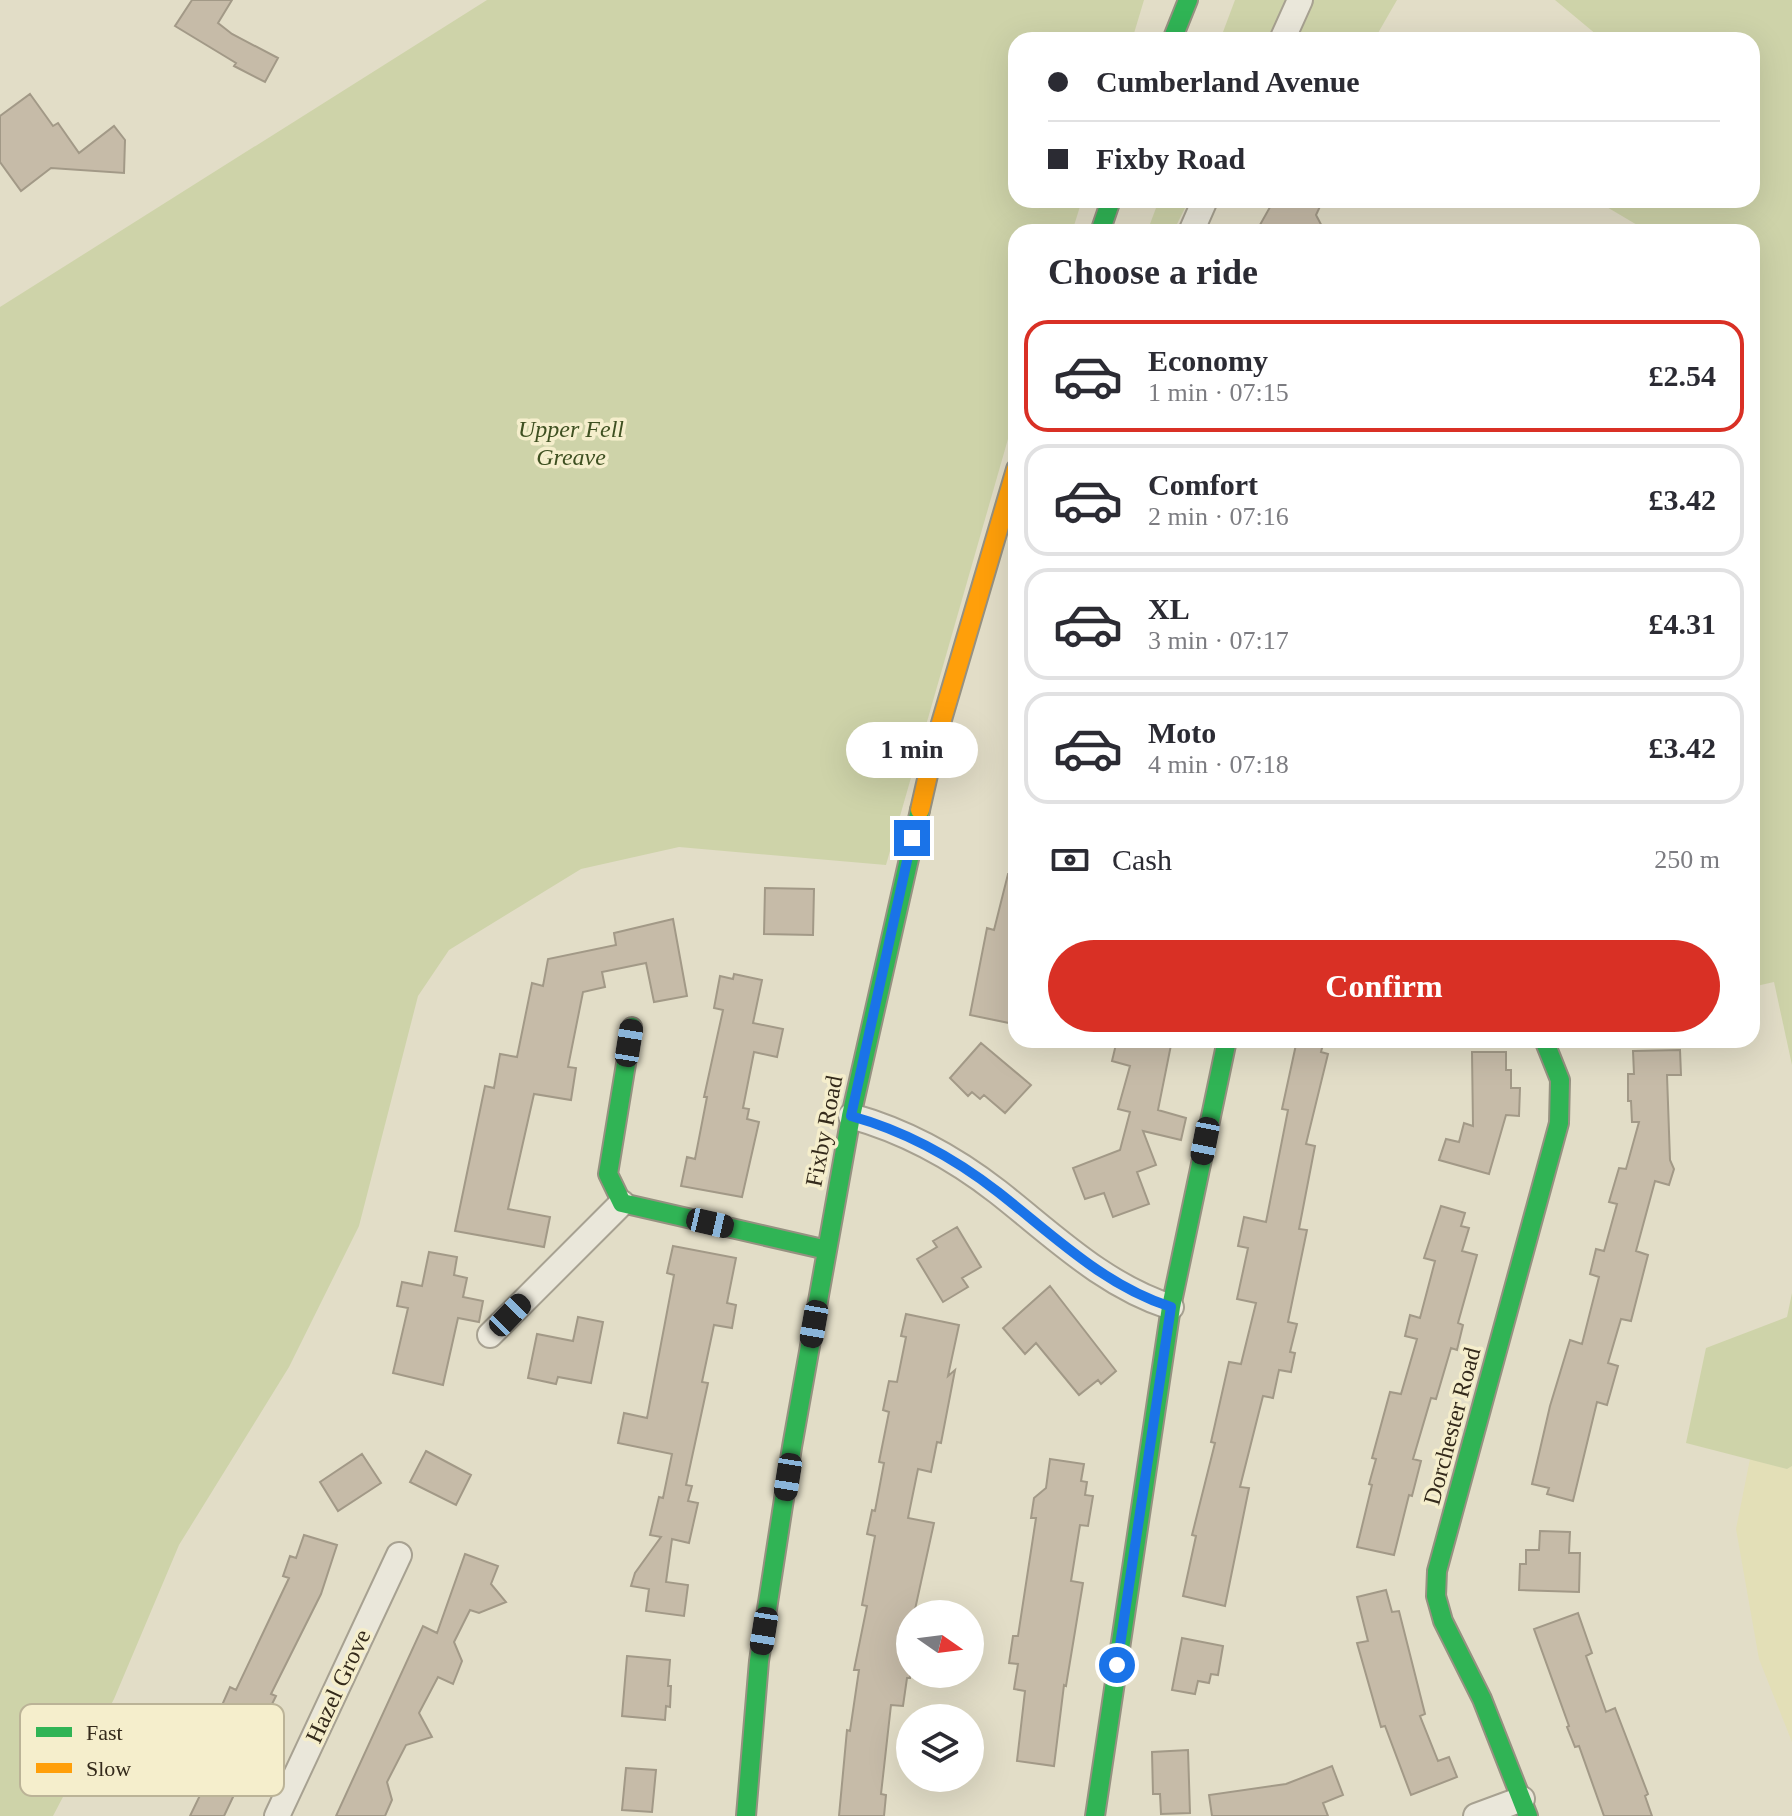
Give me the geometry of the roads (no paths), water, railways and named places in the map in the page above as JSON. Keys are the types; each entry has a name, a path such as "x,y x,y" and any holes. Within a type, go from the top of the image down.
{"street":[{"path":"1175,32 1188,0"},
{"path":"1286,32 1300,0"},
{"name":"Fixby Road","path":"746,1816 761,1646 792,1447 851,1116 933,754 1008,496"},
{"path":"622,1203 608,1174 632,1027"},
{"path":"1095,1816 1171,1307 1225,1048"},
{"name":"Dorchester Road","path":"1525,1807 1482,1699 1443,1621 1436,1596 1437,1571 1559,1123 1563,1094 1558,1065 1548,1048"},
{"path":"851,1116 914,1138 942,1154 994,1189 1107,1278 1140,1297 1171,1307"},
{"path":"622,1203 827,1250"},
{"path":"490,1335 622,1203"},
{"name":"Hazel Grove","path":"277,1816 399,1555"},
{"path":"1476,1816 1525,1807"}],"park label":[{"name":"Upper Fell Greave","path":"571,443"}]}
